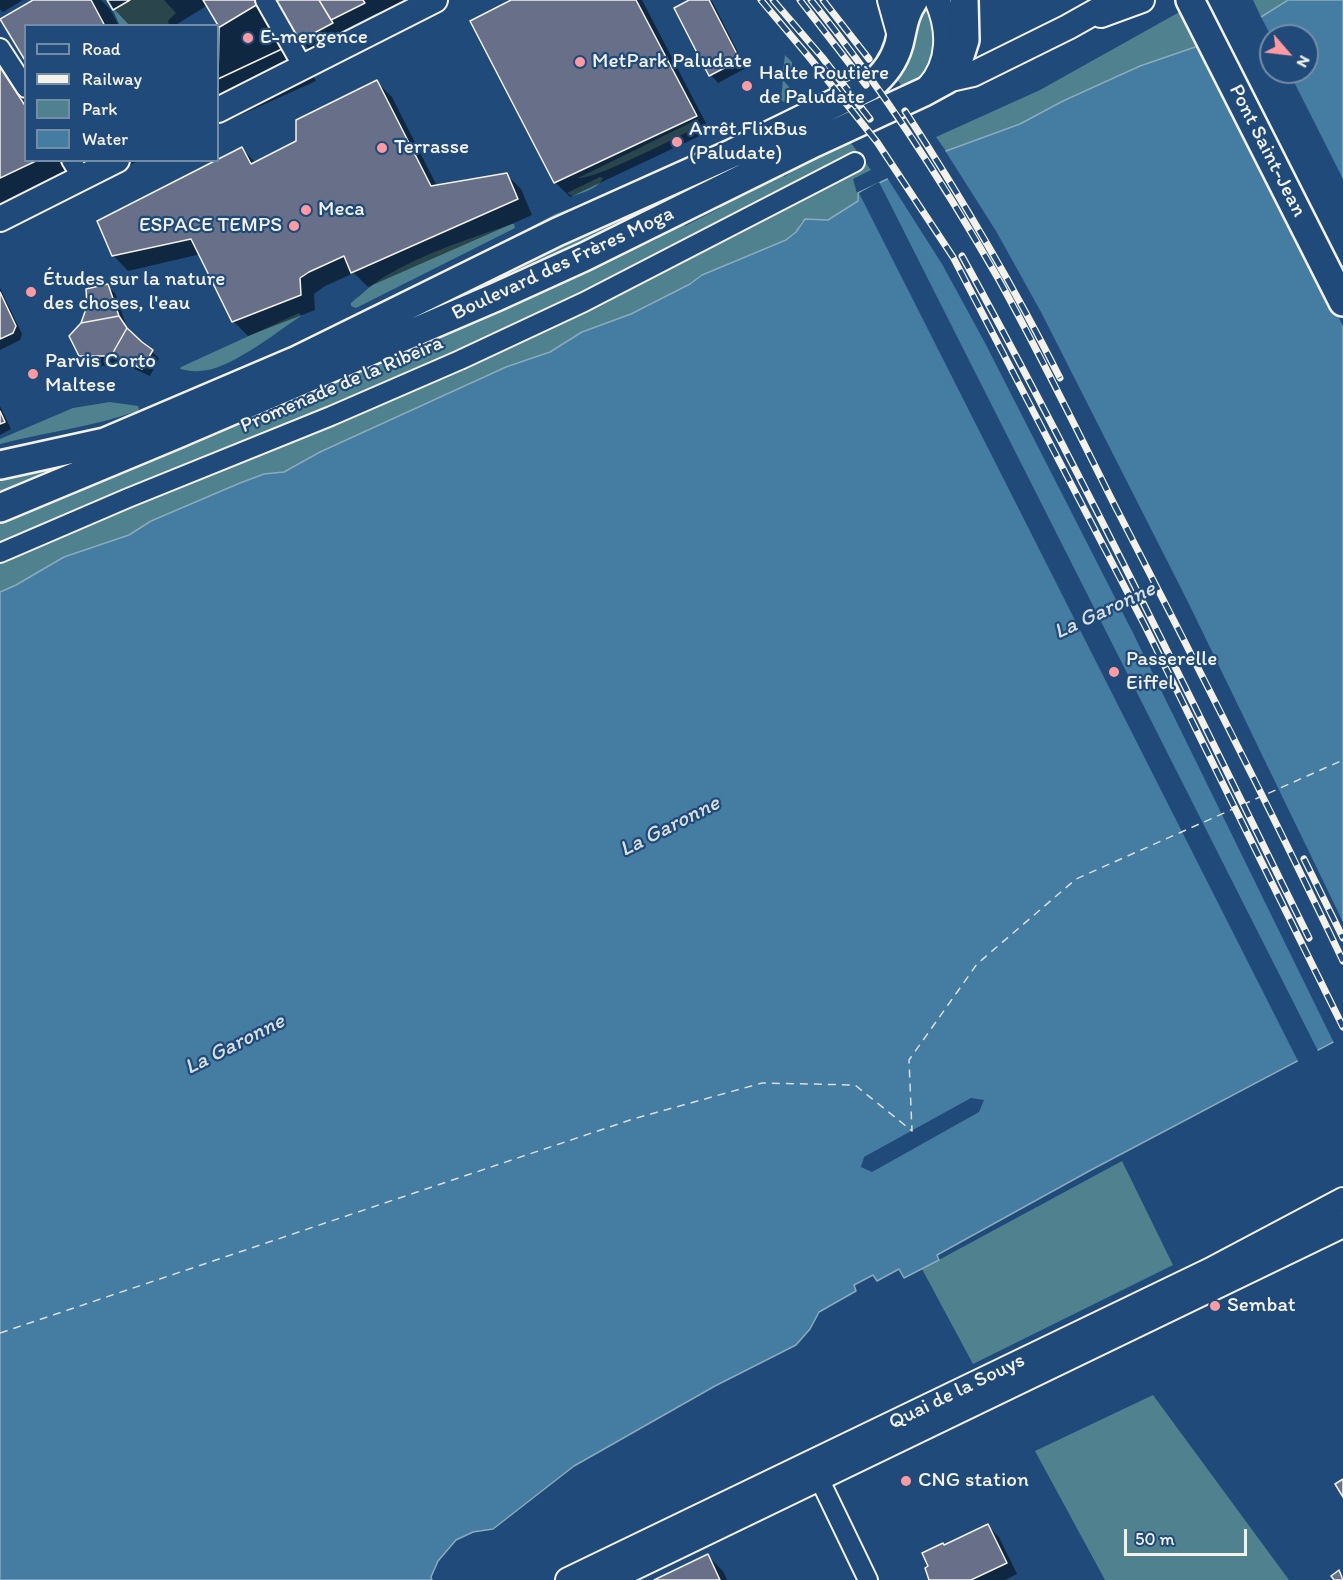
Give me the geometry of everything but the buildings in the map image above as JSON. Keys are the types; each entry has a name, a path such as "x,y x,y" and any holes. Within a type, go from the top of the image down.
{"main road":[{"path":"219,109 435,0"},
{"path":"890,0 900,36"},
{"name":"Boulevard des Frères Moga","path":"0,465 81,449 138,429 295,361 556,232 733,153 870,86 886,72 894,56 907,9 914,0"},
{"path":"937,0 944,19 947,40 942,64 931,85 935,86 958,62 963,51 966,26 964,0"},
{"name":"Boulevard des Frères Moga","path":"0,508 506,293 935,86 973,74 1068,27 1116,0"},
{"path":"1068,27 1142,0"},
{"name":"Pont Saint-Jean","path":"1190,0 1343,302"},
{"name":"Pont Saint-Jean","path":"1208,0 1343,268"},
{"path":"0,219 77,169 108,162"},
{"name":"Quai de la Souys","path":"608,1580 815,1470 1211,1270 1343,1200"},
{"path":"1316,1214 1342,1227"},
{"name":"Quai de la Souys","path":"568,1580 815,1470 1342,1227"}],"street":[{"path":"265,0 303,67"},
{"path":"0,48 24,85"},
{"name":"Promenade de la Ribeira","path":"0,553 460,360 584,302 855,162"},
{"path":"815,1470 868,1580"}],"green space":[{"path":"130,0 164,0 176,13 168,21 169,24 119,24 113,10"},
{"path":"1253,0 1288,0 1261,17"},
{"path":"926,7 929,7 934,20 936,43 934,53 924,72 905,90 893,75 915,21"},
{"path":"1183,10 1201,45 1140,66 1063,101 1020,124 946,151 936,137 1040,90"},
{"path":"785,55 792,62 791,79 783,71"},
{"path":"783,80 790,88 787,104 781,100"},
{"path":"698,119 698,127 601,172 578,178"},
{"path":"848,139 871,170 853,179 859,201 827,220 802,221 796,232 786,240 702,275 690,284 631,314 582,332 550,352 506,367 320,452 284,472 264,474 240,483 151,521 129,535 64,557 0,592 0,523 14,518 12,511 37,501 40,508 75,494 73,487 112,471 115,477 203,440 200,432 237,416 241,423 267,412 264,405 302,388 306,395 331,384 329,377 357,365 360,371 395,356 393,350 431,333 434,339 459,329 457,322 493,306 497,313 523,301 521,294 557,278 560,284 585,272 583,265 621,248 624,254 657,239 655,233 682,220 685,226 720,208 717,202 780,169 784,177 811,158"},
{"path":"600,177 603,178 601,182 589,190 572,196 567,193"},
{"path":"647,199 654,212 640,223 325,355"},
{"path":"594,200 591,208 500,249 498,245 555,214"},
{"path":"512,224 515,228 356,308 351,306 351,303 371,286 399,268 446,247"},
{"path":"299,313 301,316 264,342 223,365 197,371 180,369 181,367"},
{"path":"110,402 138,406 139,409 104,421 0,444 0,439 73,408"},
{"path":"101,449 0,498 0,473"},
{"path":"1122,1161 1173,1265 973,1364 922,1269"},
{"path":"1153,1395 1289,1580 1105,1580 1035,1451"}],"water":[{"name":"La Garonne","path":"1288,0 1343,0 1343,1037 1091,1170 937,1255 939,1260 904,1278 899,1269 877,1281 873,1275 854,1285 856,1291 819,1312 810,1329 796,1345 715,1386 574,1466 493,1529 473,1532 456,1540 438,1561 431,1577 432,1580 0,1580 0,592 64,557 129,535 151,521 240,483 264,474 284,472 320,452 506,367 550,352 582,332 631,314 690,284 702,275 786,240 796,232 805,219 828,220 858,201 858,193 946,151 1020,124 1063,101 1140,66 1201,45 1261,17"}],"pier":[{"path":"1260,15 1265,24 1259,24 1259,84 1295,84 1343,179 1343,326 1200,42"},
{"path":"944,149 996,231 1041,312 1188,602 1343,922 1343,1040 1335,1045 1132,631 984,341 942,264 886,176"},
{"name":"Passerelle Eiffel","path":"879,182 1319,1053 1299,1063 859,193"},
{"path":"971,1098 984,1100 979,1112 872,1172 861,1167 864,1157"}],"ferry route":[{"path":"0,1333 633,1119 762,1083 855,1085 912,1131 909,1060 977,964 1076,879 1343,760"}],"railway":[{"path":"761,0 877,142 953,257 1145,626 1343,1027"},
{"path":"773,0 822,57 870,119"},
{"path":"800,0 866,85"},
{"path":"811,0 911,136 999,280 1231,733 1343,961"},
{"path":"823,0 869,59"},
{"path":"905,111 986,242 1060,378"},
{"path":"962,256 1096,510 1309,938"},
{"path":"1304,859 1343,938"}],"place":[{"name":"E-mergence","path":"248,38"},
{"name":"MetPark Paludate","path":"580,62"},
{"name":"Halte Routière de Paludate","path":"747,86"},
{"name":"Arrêt FlixBus (Paludate)","path":"677,142"},
{"name":"Terrasse","path":"382,148"},
{"name":"Meca","path":"306,210"},
{"name":"ESPACE TEMPS","path":"294,226"},
{"name":"Études sur la nature des choses, l'eau","path":"31,292"},
{"name":"Parvis Corto Maltese","path":"33,374"},
{"name":"Passerelle Eiffel","path":"1114,672"},
{"name":"Sembat","path":"1215,1306"},
{"name":"CNG station","path":"906,1481"}]}
